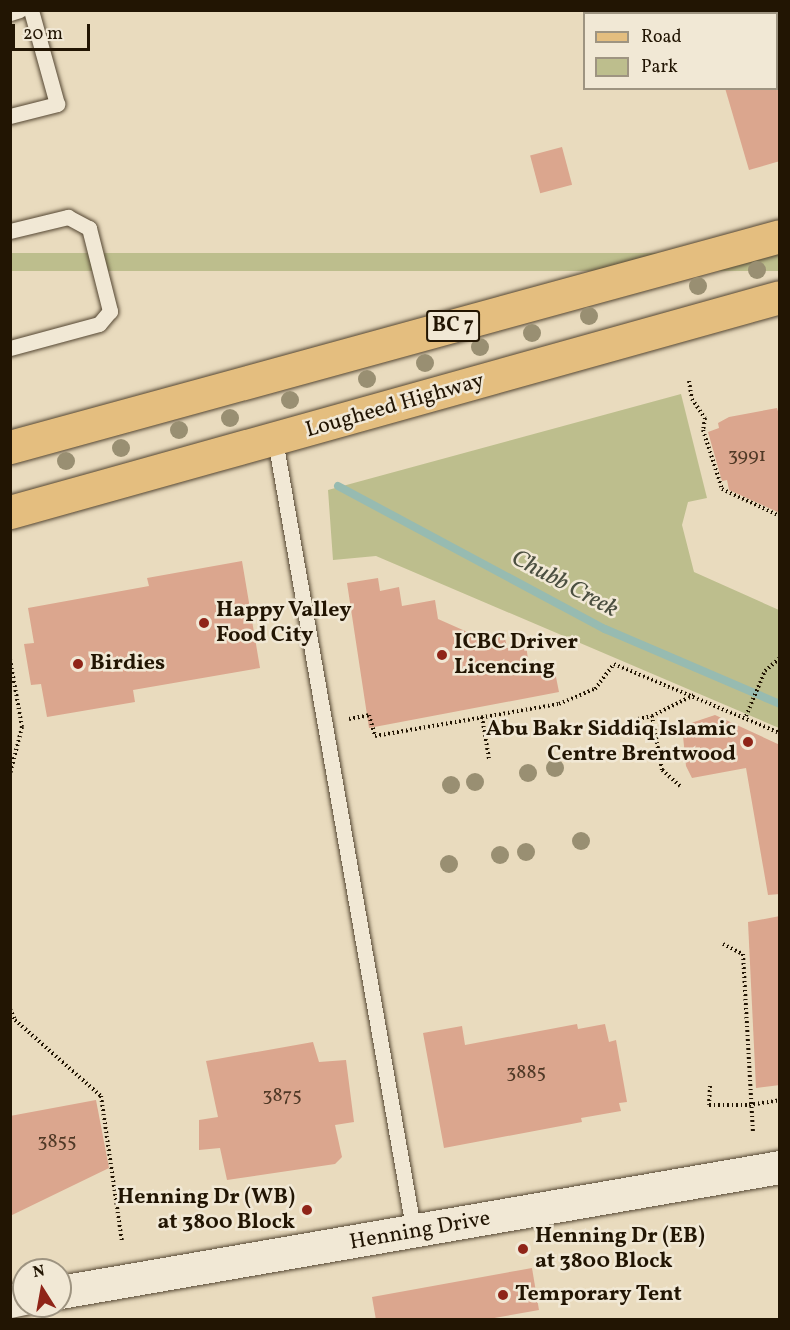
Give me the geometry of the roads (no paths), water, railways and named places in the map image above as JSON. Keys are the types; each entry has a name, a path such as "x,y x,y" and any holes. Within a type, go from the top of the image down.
{"main road":[{"name":"BC 7","path":"10,447 780,236"},
{"name":"Lougheed Highway","path":"10,512 275,440 780,297"}],"street":[{"name":"Henning Drive","path":"72,1290 414,1233 780,1167"}],"lane":[{"path":"10,13 20,10"},
{"path":"10,116 57,104 31,10"},
{"path":"10,231 68,217 89,228 110,311 99,324 10,348"},
{"path":"275,440 414,1233"}],"waterway":[{"name":"Chubb Creek","path":"338,486 605,629 780,704"}],"place":[{"name":"Happy Valley Food City","path":"204,623"},
{"name":"ICBC Driver Licencing","path":"442,655"},
{"name":"Birdies","path":"78,664"},
{"name":"Abu Bakr Siddiq Islamic Centre Brentwood","path":"748,742"},
{"name":"Henning Dr (WB) at 3800 Block","path":"307,1210"},
{"name":"Henning Dr (EB) at 3800 Block","path":"523,1249"},
{"name":"Temporary Tent","path":"503,1295"}]}
